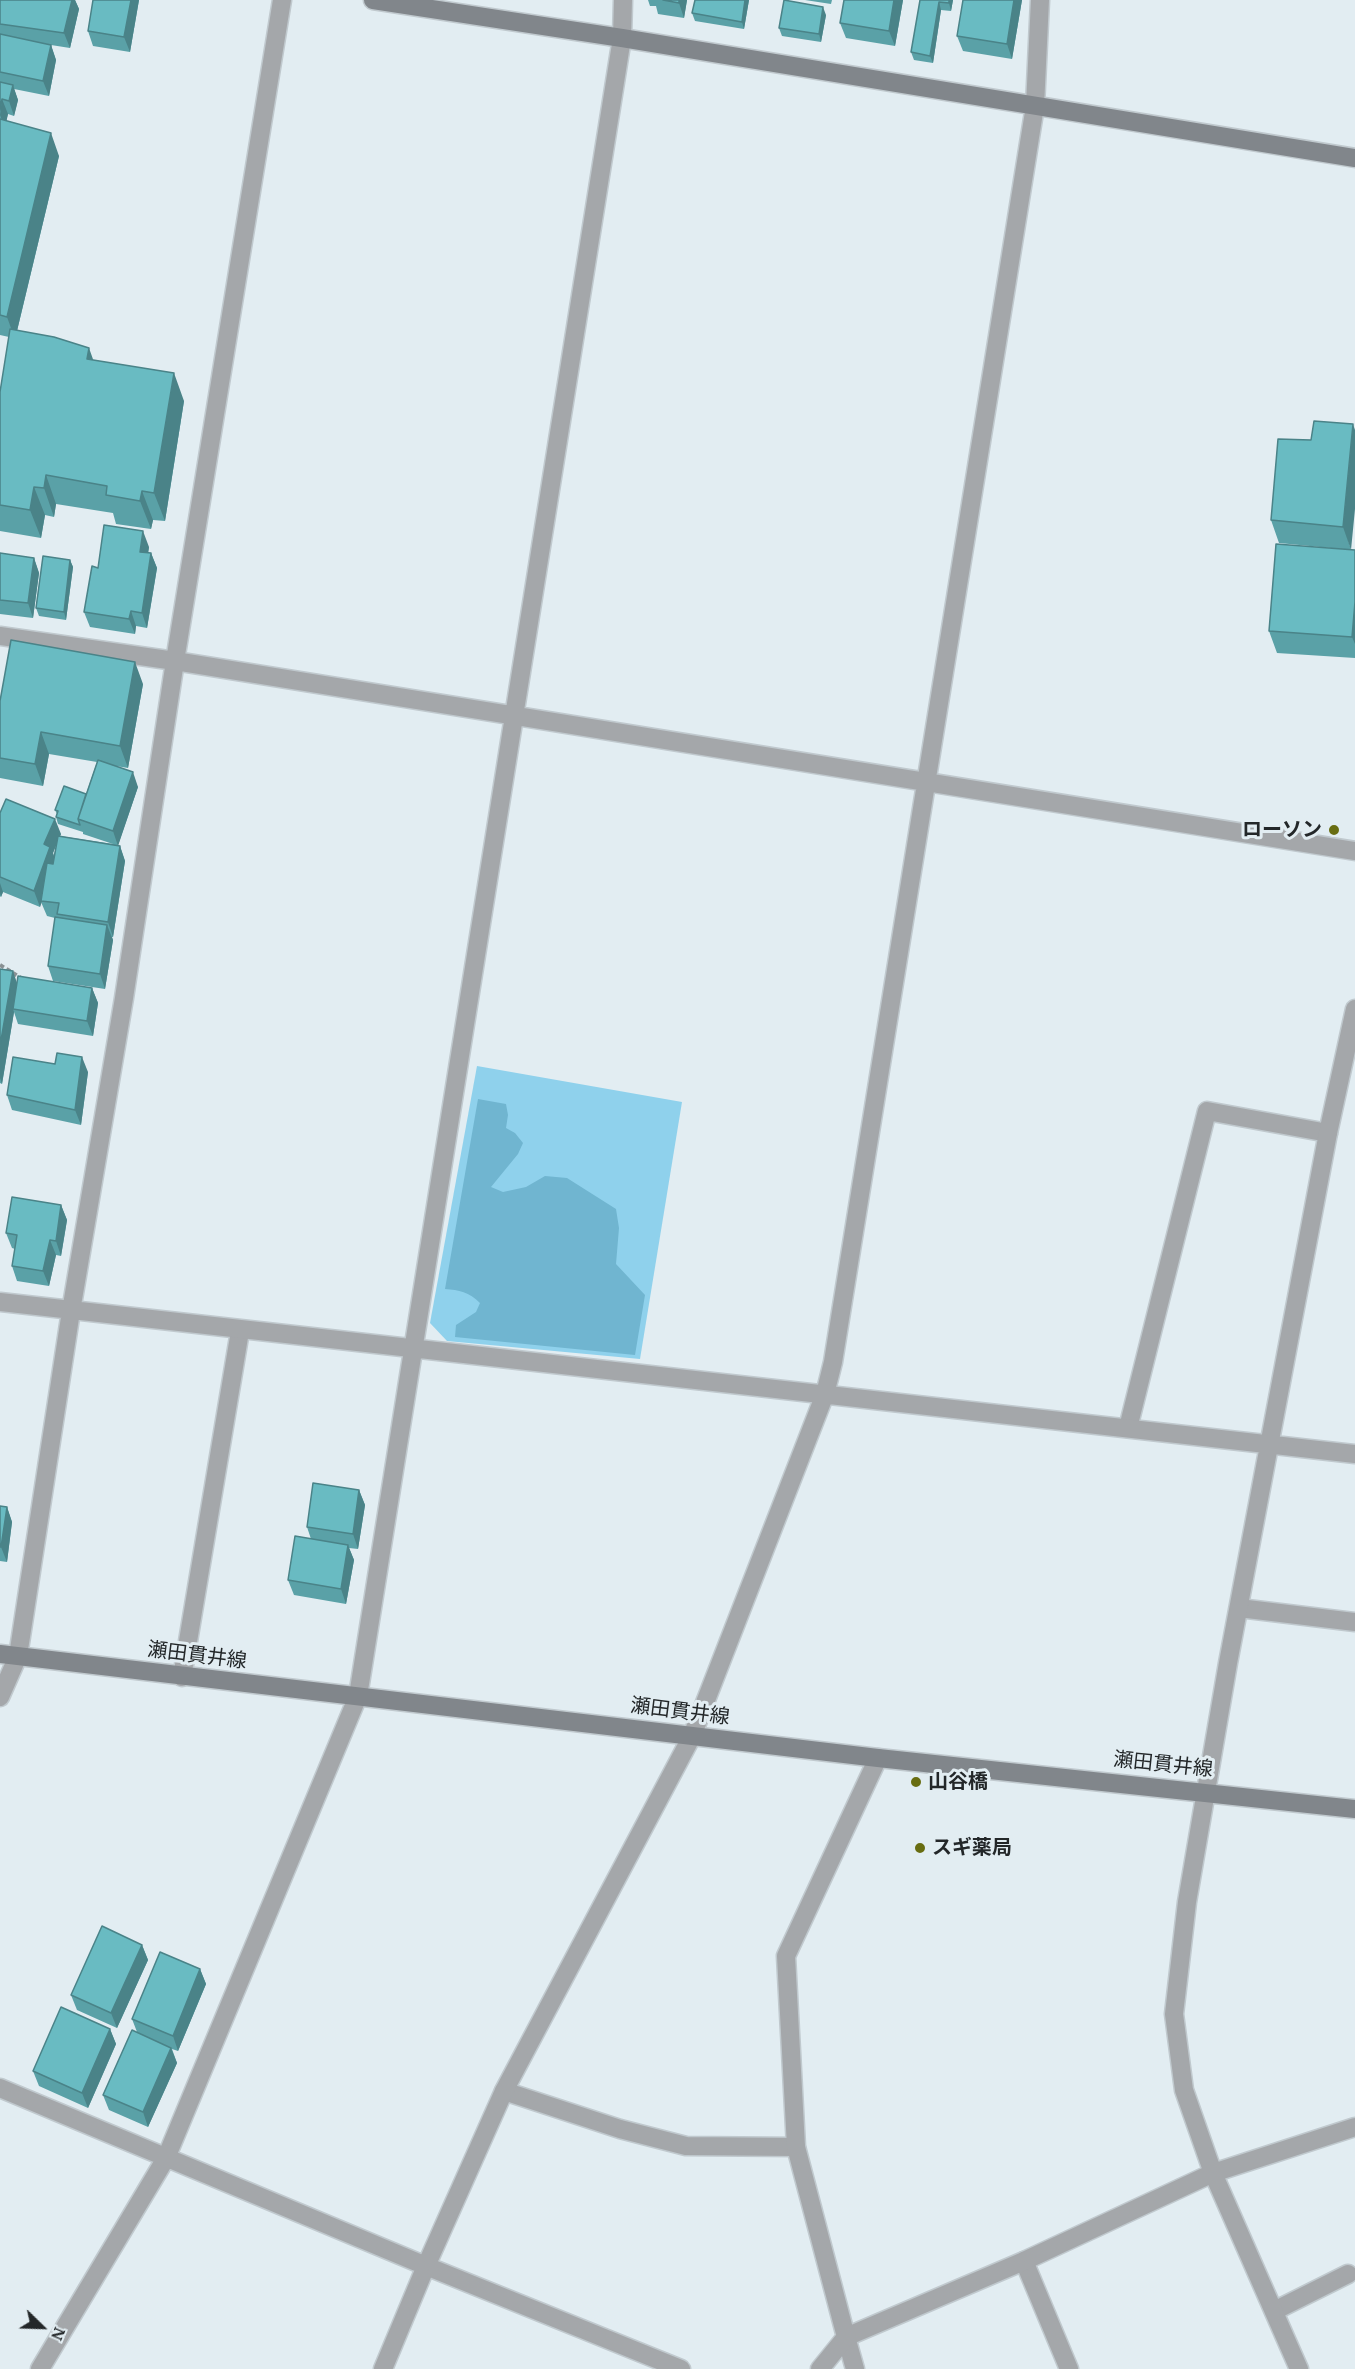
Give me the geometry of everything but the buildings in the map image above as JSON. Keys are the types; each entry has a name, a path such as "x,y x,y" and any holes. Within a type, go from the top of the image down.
{"main road":[{"path":"373,0 622,38 1355,158"},
{"name":"瀬田貫井線","path":"9,1655 879,1758 1355,1809"}],"street":[{"path":"0,1697 71,1311 124,998 175,661 282,0"},
{"path":"40,2369 166,2158 358,1696 622,38 623,0"},
{"path":"383,2369 504,2091 692,1736 825,1394 833,1362 1035,106 1040,0"},
{"path":"0,636 513,714 1355,851"},
{"path":"1299,2369 1213,2174 1184,2090 1174,2014 1187,1902 1205,1793 1328,1133 1355,1009"},
{"path":"1128,1428 1207,1111 1328,1133"},
{"path":"0,1302 1355,1454"},
{"path":"182,1677 240,1330"},
{"path":"1239,1608 1355,1622"},
{"path":"855,2369 795,2147 786,1956 879,1758"},
{"path":"0,2088 426,2266 681,2369"},
{"path":"504,2091 620,2129 686,2146 795,2147"},
{"path":"820,2369 846,2337 1024,2261 1213,2174 1355,2127"},
{"path":"1024,2261 1069,2369"},
{"path":"1274,2312 1348,2274"}],"path":[{"path":"0,965 25,981"}],"shaded area":[{"path":"477,1066 682,1102 640,1359 447,1341 430,1323"},
{"path":"478,1099 506,1104 508,1115 506,1128 515,1133 523,1143 518,1154 491,1187 503,1192 526,1187 545,1176 567,1178 616,1209 619,1228 616,1264 645,1295 635,1355 455,1337 456,1325 476,1312 480,1303 464,1292 445,1289"}],"place":[{"name":"ローソン","path":"1334,830"},
{"name":"山谷橋","path":"916,1782"},
{"name":"スギ薬局","path":"920,1848"}]}
